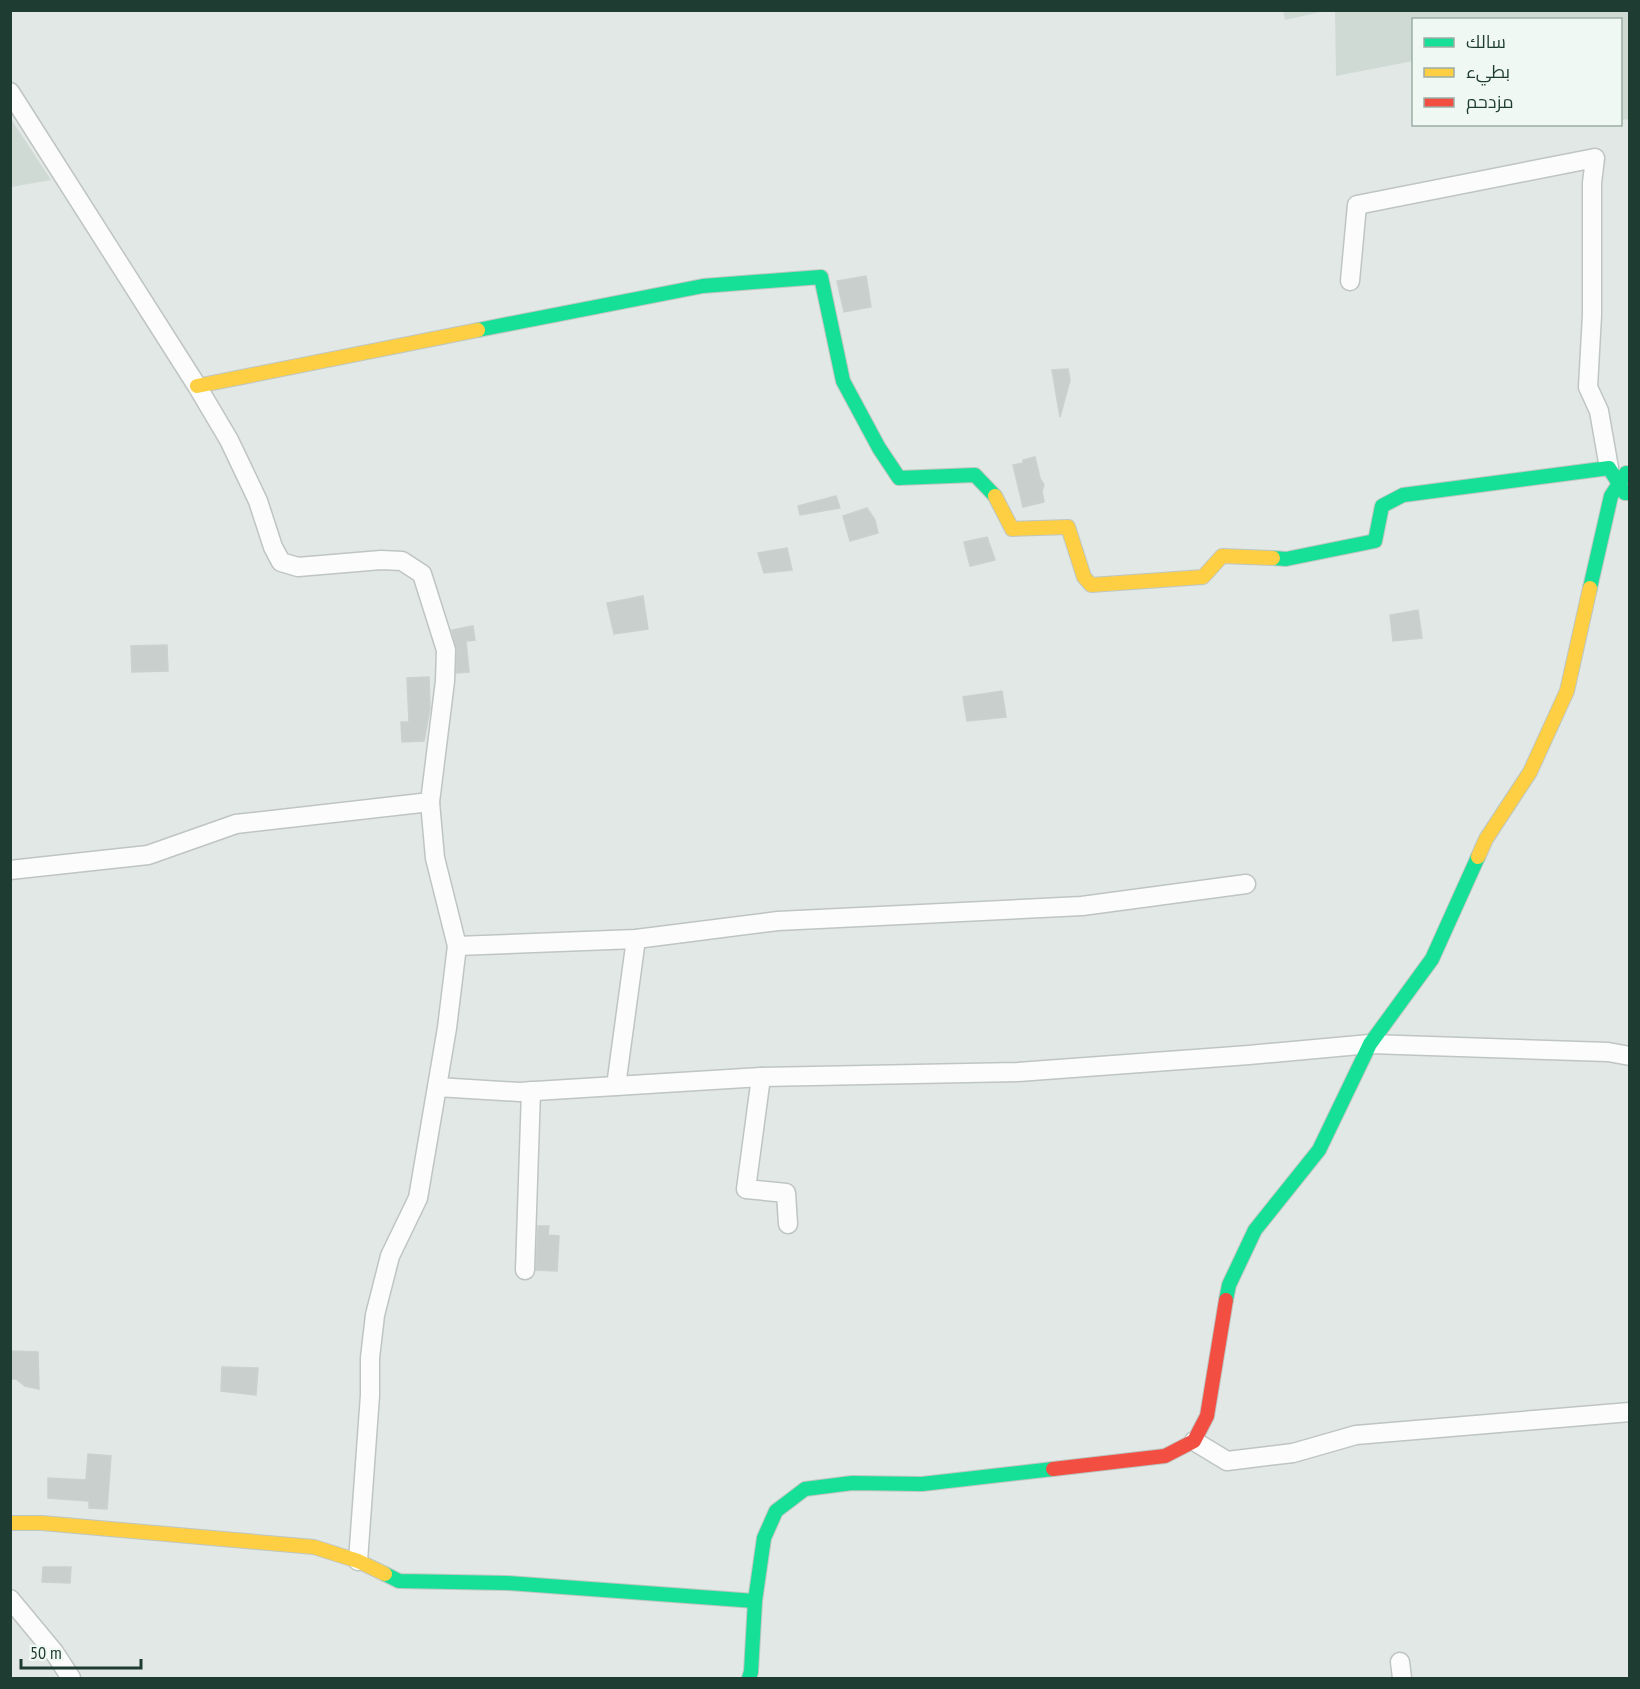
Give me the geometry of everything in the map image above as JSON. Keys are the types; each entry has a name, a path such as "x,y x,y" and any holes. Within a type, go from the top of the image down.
{"street":[{"path":"10,92 229,440 253,491 273,547 281,562 298,567 381,560 402,561 422,574 446,650 445,681 430,802 435,858 457,946 447,1028 418,1198 390,1256 375,1315 370,1358 370,1395 358,1561"},
{"path":"1350,280 1357,205 1595,158 1592,183 1592,315 1588,387 1599,411 1614,475 1625,494 1629,493"},
{"path":"197,386 703,286 821,277 843,381 879,448 899,478 975,475 994,495 1012,529 1068,527 1084,577 1091,585 1203,577 1222,556 1286,559 1375,541 1382,506 1403,495 1614,475 1629,468"},
{"path":"749,1678 755,1601 764,1538 776,1511 805,1489 852,1483 922,1484 1165,1456 1194,1441 1207,1416 1229,1285 1256,1230 1319,1150 1370,1044 1432,959 1486,839 1530,772 1567,691 1614,475"},
{"path":"10,870 148,855 236,824 430,802"},
{"path":"457,946 636,939 778,921 1082,906 1246,884"},
{"path":"616,1086 636,939"},
{"path":"437,1087 519,1092 761,1077 1018,1072 1370,1044 1608,1052 1629,1056"},
{"path":"761,1077 746,1189 786,1193 788,1224"},
{"path":"525,1270 531,1091"},
{"path":"1194,1441 1227,1461 1293,1453 1356,1436 1629,1412"},
{"path":"10,1523 42,1523 314,1547 358,1561 399,1581 507,1583 755,1601"},
{"path":"10,1599 54,1652 71,1678"}],"shaded area":[{"path":"1283,10 1325,11 1285,20"},
{"path":"1335,11 1629,11 1629,119 1622,120 1622,18 1412,18 1412,61 1336,76"},
{"path":"11,119 51,180 11,187"}],"building":[{"path":"866,276 871,307 844,312 837,281"},
{"path":"1068,369 1070,380 1060,417 1052,370"},
{"path":"1035,457 1044,485 1042,491 1044,502 1023,507 1013,465"},
{"path":"836,496 840,508 800,515 798,506"},
{"path":"867,508 875,520 878,533 850,541 843,516"},
{"path":"987,537 995,560 970,566 964,542"},
{"path":"787,548 792,570 764,573 758,553"},
{"path":"643,596 648,629 614,634 607,603"},
{"path":"1418,610 1422,638 1393,641 1390,615"},
{"path":"473,626 475,640 466,641 469,672 456,673 457,650 452,630"},
{"path":"167,645 168,671 132,672 131,646"},
{"path":"429,677 430,708 424,741 402,742 401,722 409,722 407,678"},
{"path":"1002,691 1006,717 967,721 963,697"},
{"path":"538,1226 549,1226 548,1235 559,1236 557,1271 536,1270"},
{"path":"10,1351 38,1352 39,1389 25,1386 16,1379 10,1379"},
{"path":"222,1367 258,1368 256,1395 221,1391"},
{"path":"88,1454 111,1456 107,1509 89,1508 89,1501 48,1498 48,1478 86,1480"},
{"path":"43,1567 71,1567 70,1583 42,1582"}],"traffic: fast":[{"path":"478,330 703,286 821,277 843,381 879,448 899,478 975,475 995,496"},
{"path":"1273,558 1286,559 1375,541 1382,506 1403,495 1609,468 1625,493 1630,493"},
{"path":"1590,588 1611,496 1626,473"},
{"path":"1226,1300 1229,1285 1255,1230 1319,1150 1370,1044 1432,959 1478,857"},
{"path":"749,1678 755,1601 764,1538 776,1511 805,1489 852,1483 922,1484 1053,1469"},
{"path":"385,1574 399,1581 507,1583 755,1601"}],"traffic: slow":[{"path":"197,386 478,330"},
{"path":"995,496 1012,529 1068,527 1084,577 1091,585 1203,577 1222,556 1273,558"},
{"path":"1478,857 1486,839 1530,772 1567,691 1590,588"},
{"path":"10,1523 42,1523 314,1547 358,1561 385,1574"}],"traffic: jam":[{"path":"1053,1469 1165,1456 1194,1441 1207,1416 1226,1300"}]}
